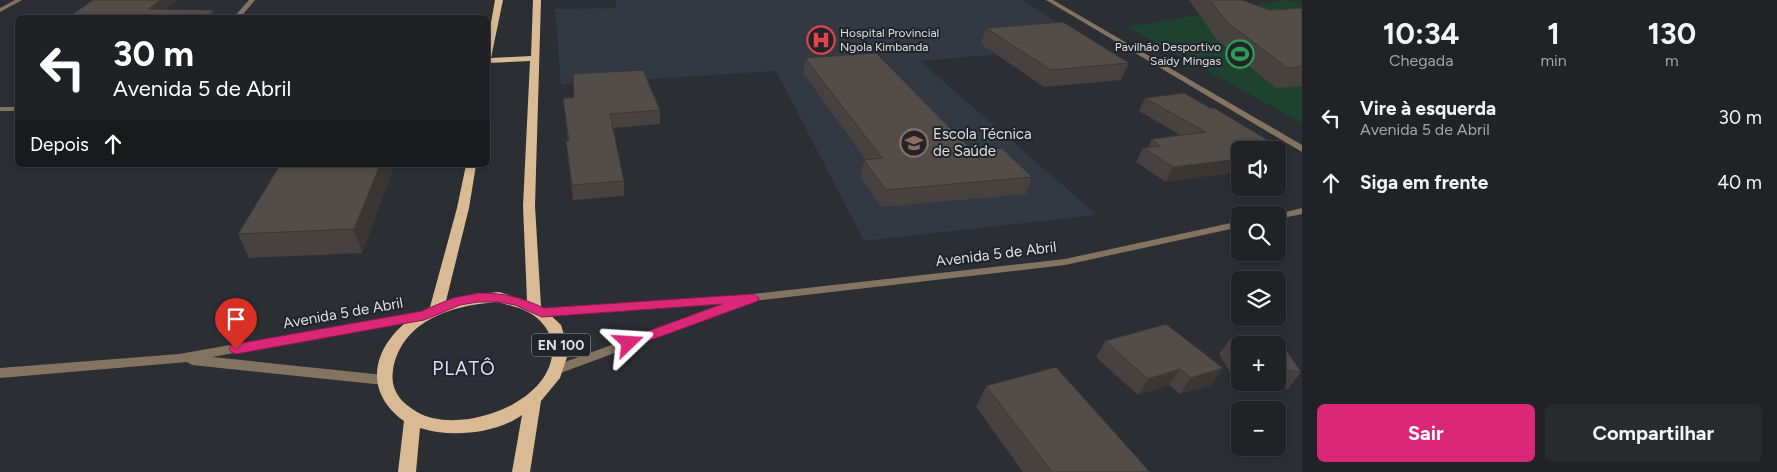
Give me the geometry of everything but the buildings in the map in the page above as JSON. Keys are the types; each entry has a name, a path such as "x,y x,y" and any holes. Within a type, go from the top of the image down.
{"main road":[{"path":"490,48 499,0"},
{"path":"537,0 530,206 538,310"},
{"path":"490,59 535,58"},
{"path":"431,312 463,208 471,167"},
{"name":"EN 100","path":"492,297 518,301 538,310 557,328 562,348 558,369 533,401 512,415 487,424 460,428 434,426 412,418 391,401 384,380 387,356 401,334 431,312 457,301 492,297"},
{"name":"EN 100","path":"521,472 533,401"},
{"path":"407,472 412,418"}],"street":[{"path":"0,10 20,0"},
{"path":"239,15 252,0"},
{"path":"1050,0 1302,149"},
{"path":"0,109 15,109"},
{"path":"1286,214 1302,211"},
{"name":"Avenida 5 de Abril","path":"538,310 753,298 1065,262 1231,226"},
{"name":"Avenida 5 de Abril","path":"558,369 753,298"},
{"name":"Avenida 5 de Abril","path":"0,373 179,359 431,312"},
{"name":"Avenida 5 de Abril","path":"179,359 384,380"}],"shaded area":[{"path":"616,0 1022,0 1096,46 920,61 1097,215 864,241 776,71 561,85 555,9 616,8"}],"green space":[{"name":"Pavilhão Desportivo Saidy Mingas","path":"1285,0 1302,3 1302,123 1127,27"}],"place":[{"name":"Hospital Provincial Ngola Kimbanda","path":"821,40"},
{"name":"Pavilhão Desportivo Saidy Mingas","path":"1240,54"},
{"name":"Escola Técnica de Saúde","path":"914,143"}],"district":[{"name":"PLATÔ","path":"464,368"}],"route":[{"path":"236,349 424,315 457,301 478,298 499,297 518,301 534,307 542,313 753,298 629,343"}]}
